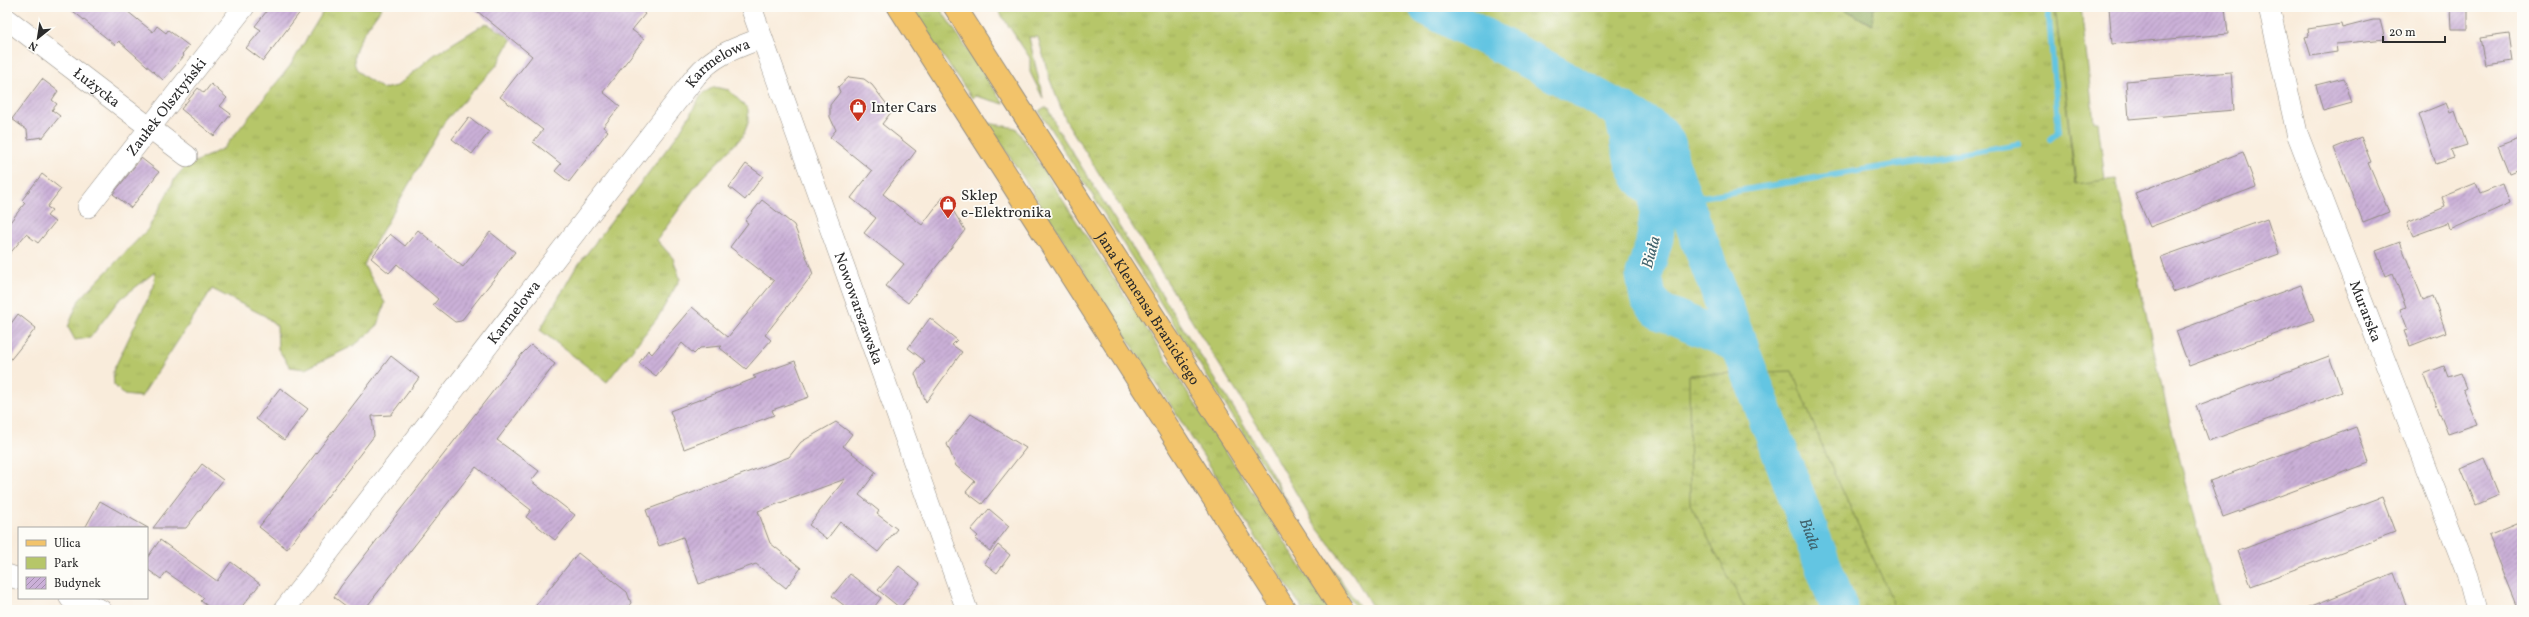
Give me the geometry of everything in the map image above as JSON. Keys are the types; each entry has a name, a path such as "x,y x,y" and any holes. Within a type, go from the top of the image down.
{"main road":[{"path":"899,7 1285,610"},
{"name":"Jana Klemensa Branickiego","path":"955,7 1342,610"}],"street":[{"name":"Zaułek Olsztyński","path":"88,206 149,126 244,7"},
{"name":"Nowowarszawska","path":"751,7 967,610"},
{"name":"Murarska","path":"2269,7 2297,133 2468,576 2477,610"},
{"name":"Łużycka","path":"7,20 187,156"},
{"name":"Karmelowa","path":"284,610 696,76 708,63 727,50 762,38"},
{"path":"7,574 18,579"},
{"path":"73,599 101,610"}],"green space":[{"path":"326,7 382,7 360,39 354,57 355,66 360,73 383,89 397,86 434,55 486,23 512,38 497,65 445,121 370,252 364,265 385,303 378,325 355,345 305,369 290,367 278,349 277,326 265,316 212,289 141,397 124,395 114,385 113,371 154,286 155,272 118,301 90,338 75,340 68,327 79,300 148,229 176,177 185,167 224,148 290,66"},
{"path":"909,7 939,7 1004,104 976,96 972,98"},
{"path":"996,7 1841,7 1871,25 1874,7 2055,7 2075,183 2116,179 2168,414 2219,610 1374,610 1354,576 1314,524 1251,415 1066,121 1050,80 1038,37 1029,37 1043,98 1030,72 1030,58"},
{"path":"1841,7 1874,7 1872,25"},
{"path":"2055,7 2081,7 2094,122 2098,122 2105,180 2076,184"},
{"path":"714,87 729,90 748,109 748,123 743,136 700,180 657,240 673,258 680,279 658,317 607,382 540,330 575,269 679,133 702,94"},
{"path":"1045,107 1048,109 1057,128 1243,423 1295,515 1039,111"},
{"path":"988,123 1016,128 1329,610 1303,610"},
{"path":"1792,371 1824,450 1889,593 1894,610 1746,610 1690,504 1689,375"},
{"path":"1315,544 1362,610 1357,610"}],"building":[{"path":"68,7 122,7 153,32 157,26 166,33 168,30 189,46 182,54 184,56 163,80 119,41 115,45"},
{"path":"270,7 304,7 263,61 246,48 261,30 255,26"},
{"path":"472,7 637,7 645,14 632,30 644,39 603,92 620,106 603,127 608,131 569,182 555,171 561,164 533,142 543,130 500,97 532,56"},
{"path":"2109,7 2225,7 2228,34 2112,44"},
{"path":"2450,7 2468,7 2468,29 2451,29"},
{"path":"2373,20 2380,20 2385,39 2336,44 2337,52 2311,56 2305,37 2309,36 2308,29 2341,24 2342,28"},
{"path":"2509,34 2513,61 2485,65 2480,38"},
{"path":"2231,72 2234,110 2129,119 2126,81"},
{"path":"849,77 864,79 872,85 892,111 882,124 916,151 883,194 922,225 944,196 965,230 908,303 886,286 904,264 864,233 876,218 851,198 872,171 830,137 836,130 830,117 830,105 840,92 838,87"},
{"path":"2344,78 2352,103 2323,111 2316,85"},
{"path":"42,79 58,91 52,100 57,104 52,110 60,116 43,137 28,139 27,130 12,119"},
{"path":"211,84 227,98 220,106 231,114 214,136 181,109 198,88 204,93"},
{"path":"2446,103 2450,113 2455,111 2467,145 2451,150 2454,158 2436,164 2419,114"},
{"path":"469,117 489,132 472,154 452,139"},
{"path":"2361,137 2371,162 2368,163 2389,212 2363,222 2334,148"},
{"path":"2522,137 2522,168 2509,173 2498,146"},
{"path":"2243,152 2256,187 2150,227 2135,193"},
{"path":"141,158 159,172 131,208 113,194"},
{"path":"746,164 763,176 745,200 729,187"},
{"path":"42,174 61,189 47,207 52,210 47,216 55,222 38,243 26,234 7,257 7,226 25,203 22,200"},
{"path":"2476,183 2480,193 2503,184 2510,203 2450,230 2448,223 2413,236 2407,223 2445,207 2442,197"},
{"path":"762,200 794,225 813,274 765,335 771,340 746,369 720,348 722,346 700,348 694,354 682,343 656,376 639,363 648,350 652,354 692,307 728,337 774,281 730,247 748,223 745,221"},
{"path":"2267,219 2279,254 2173,292 2161,257"},
{"path":"418,230 463,267 490,232 515,252 461,321 455,322 433,305 438,299 397,264 389,273 371,258 390,234 405,246"},
{"path":"2400,242 2423,300 2433,296 2446,332 2410,346 2404,331 2408,330 2400,309 2406,307 2393,274 2386,277 2376,251"},
{"path":"2301,285 2314,320 2189,366 2176,331"},
{"path":"18,314 36,328 7,364 7,329"},
{"path":"930,318 957,340 952,345 962,352 926,402 915,374 925,361 908,348"},
{"path":"531,345 555,364 497,440 539,471 531,481 575,515 555,540 526,517 531,510 476,467 364,610 351,610 334,597 341,586 522,354"},
{"path":"391,356 419,378 391,415 372,416 374,436 287,549 259,527"},
{"path":"2329,356 2342,392 2209,441 2196,406"},
{"path":"795,361 809,397 772,410 774,415 684,449 670,411 756,378 753,376"},
{"path":"2444,366 2448,377 2461,373 2467,388 2463,390 2477,424 2448,434 2424,374"},
{"path":"280,388 308,409 284,440 256,419"},
{"path":"971,414 1026,448 982,504 966,492 975,481 956,466 947,444"},
{"path":"836,422 852,434 843,446 876,472 859,495 879,511 877,514 897,529 878,552 840,522 827,539 809,525 845,479 758,511 770,543 801,568 786,588 756,564 699,584 683,537 659,546 646,510 789,457 801,442"},
{"path":"2356,427 2369,463 2223,517 2210,481"},
{"path":"2484,458 2499,495 2476,505 2461,468"},
{"path":"202,464 223,480 186,528 153,528"},
{"path":"2382,497 2395,532 2251,586 2238,551"},
{"path":"100,501 146,527 86,527"},
{"path":"989,509 1009,526 990,551 975,539 978,536 971,530"},
{"path":"2522,522 2522,610 2518,610 2488,536"},
{"path":"160,540 217,581 231,562 260,584 239,610 213,610 201,601 204,598 166,572 161,579 148,570 148,557"},
{"path":"998,545 1010,555 997,573 984,563"},
{"path":"578,553 627,592 631,603 625,610 532,610"},
{"path":"899,566 920,583 900,608 878,590"},
{"path":"2394,573 2408,610 2304,610 2304,609"},
{"path":"850,574 881,598 872,610 850,610 832,596"}],"waterway":[{"name":"Biała","path":"1427,7 1539,65 1660,133 1668,145 1670,160 1684,200 1840,610"},
{"path":"2048,7 2059,132 2051,139"},
{"name":"Biała","path":"1622,110 1633,162 1641,178 1657,194 1658,213 1655,238 1644,275 1648,298 1661,312 1740,345"},
{"path":"1684,200 2019,144"}],"place":[{"name":"Inter Cars","path":"858,122"},
{"name":"Sklep e-Elektronika","path":"948,219"}]}
